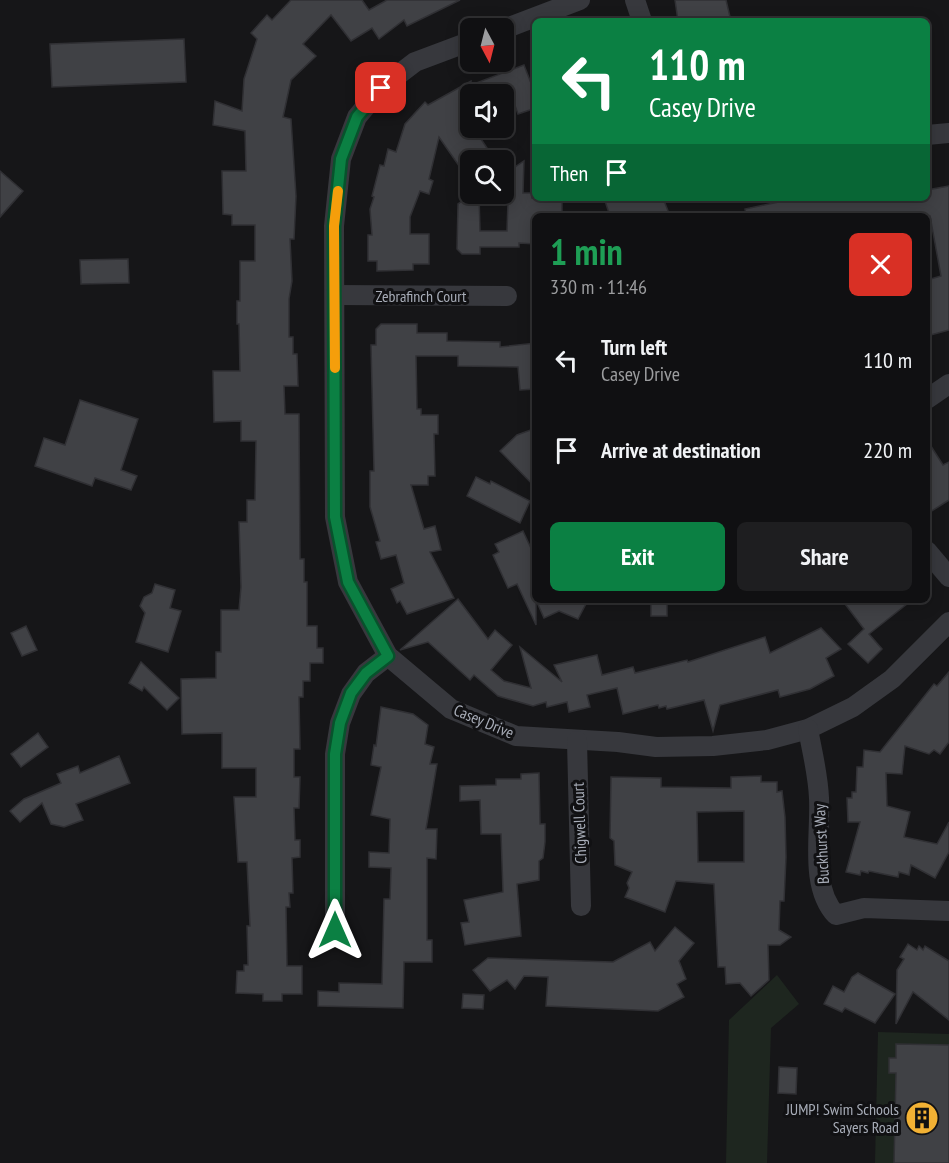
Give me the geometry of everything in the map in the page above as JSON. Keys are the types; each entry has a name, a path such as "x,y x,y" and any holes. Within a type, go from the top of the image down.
{"street":[{"path":"514,24 580,0"},
{"path":"635,0 641,18"},
{"name":"Casey Drive","path":"460,45 415,62 381,88 357,117 341,159 334,226 335,517 348,582 388,656 451,709 516,736 618,742 656,747 713,746 767,740 808,729 853,707 892,680 949,622"},
{"path":"930,135 949,133"},
{"name":"Zebrafinch Court","path":"335,296 507,296"},
{"path":"930,397 949,384"},
{"path":"930,555 949,577"},
{"name":"Casey Drive","path":"909,662 923,638 949,608"},
{"path":"335,930 335,754 340,723 351,693 366,673 388,656"},
{"name":"Buckhurst Way","path":"808,729 819,797 821,883 830,908 836,915 844,915 864,908 949,911"},
{"name":"Chigwell Court","path":"577,741 581,906"}],"shaded area":[{"path":"777,975 799,1004 771,1028 767,1163 726,1163 729,1020"},
{"name":"JUMP! Swim Schools Sayers Road","path":"878,1032 949,1034 949,1163 875,1163"}],"building":[{"path":"291,0 362,0 369,10 387,0 460,0 407,26 404,20 379,39 372,28 351,41 331,15 303,44 316,56 291,80 283,117 291,119 296,196 294,239 290,239 292,281 289,299 289,337 293,337 293,354 297,354 298,386 284,386 285,414 299,414 300,559 304,559 304,582 307,582 307,626 317,626 317,648 323,648 323,663 310,663 310,681 303,681 303,697 299,697 300,749 294,749 294,777 300,777 299,808 294,808 295,840 300,840 300,857 292,858 293,893 289,893 290,907 286,907 287,966 302,966 302,994 282,994 282,1001 263,1001 263,994 236,993 237,971 244,971 244,965 248,965 247,926 250,926 247,862 238,862 234,797 256,797 256,768 222,768 222,733 182,734 181,679 216,678 216,652 221,652 221,610 239,610 241,587 239,522 247,522 247,500 255,500 256,441 241,441 241,421 214,422 213,371 240,371 237,301 240,301 240,261 255,261 255,225 232,225 232,215 223,214 222,171 246,171 245,131 213,125 215,101 242,111 244,79 257,39 251,33 267,15 272,20"},
{"path":"675,0 726,0 730,18 678,18"},
{"path":"184,39 186,82 52,87 50,44"},
{"path":"524,65 532,86 532,109 518,114 514,103 514,84 474,84 505,72 514,72 514,69"},
{"path":"460,87 460,138 483,138 481,139 488,150 460,150 460,167 439,137 429,179 433,181 429,194 420,191 410,217 410,234 429,234 429,264 413,264 413,270 377,271 377,261 368,261 368,235 372,235 370,209 380,165 384,166 388,149 396,152 405,124 425,102 428,105"},
{"path":"524,161 523,193 532,193 532,201 562,201 562,213 532,213 532,244 519,243 519,247 480,247 480,254 462,254 457,249 458,204 479,204 480,231 507,231 508,204 514,204 514,168"},
{"path":"0,171 23,191 0,217"},
{"path":"949,186 949,330 930,335 930,279 941,276 930,213 746,213 745,209 783,201 930,201 930,189"},
{"path":"605,201 664,201 669,213 609,213"},
{"path":"128,259 129,283 81,284 80,260"},
{"path":"381,324 417,324 417,333 447,333 447,341 500,342 500,347 532,343 532,389 520,390 518,367 458,366 458,356 416,356 417,409 421,409 421,415 438,415 438,434 434,434 435,476 428,476 428,485 411,485 424,529 435,526 441,550 430,552 454,598 407,614 400,601 397,603 391,589 404,583 396,555 381,559 376,542 380,541 370,507 370,471 374,471 371,345 376,345 376,329"},
{"path":"80,400 138,419 121,470 137,476 131,490 95,478 92,486 35,466 44,438 65,445"},
{"path":"532,429 532,484 500,451 517,435"},
{"path":"930,445 943,465 949,462 949,500 930,512"},
{"path":"476,477 490,484 491,481 530,501 520,523 467,496"},
{"path":"523,531 532,550 532,603 536,603 536,625 517,584 508,588 493,555 499,552 495,544"},
{"path":"155,584 175,590 170,608 181,611 168,652 136,642 145,613 140,606 144,597 152,593"},
{"path":"458,599 488,639 495,630 512,645 491,670 504,681 531,688 520,647 562,682 554,665 597,655 602,675 633,667 635,673 687,660 688,662 765,637 770,653 821,628 841,649 826,658 834,676 810,689 780,697 778,690 720,705 713,731 704,700 667,709 666,706 659,708 658,705 623,714 617,688 587,695 590,707 569,712 567,702 547,707 546,702 533,706 498,696 474,675 470,680 428,642 400,650"},
{"path":"537,603 586,603 578,619 559,611 544,618"},
{"path":"651,603 667,603 667,616 651,616"},
{"path":"844,603 908,603 869,634 882,649 868,663 848,644 864,629"},
{"path":"26,626 37,650 22,656 11,633"},
{"path":"141,662 179,698 167,710 144,687 142,691 129,683"},
{"path":"949,672 949,742 940,754 934,750 929,754 905,746 902,774 886,773 887,806 910,812 904,837 937,844 949,822 949,852 935,878 911,865 909,875 899,872 898,877 869,871 868,873 861,871 860,875 846,872 860,822 848,822 847,798 852,798 852,792 856,792 857,767 863,767 864,750 880,752 934,684 937,686"},
{"path":"381,707 413,714 428,725 425,744 434,747 430,764 437,764 426,829 437,829 436,859 427,858 427,940 432,940 432,962 404,962 403,1008 318,1006 318,991 339,992 339,983 382,984 384,899 390,899 391,868 369,867 369,852 389,853 390,819 371,815 381,767 371,765"},
{"path":"38,733 48,747 21,767 11,754"},
{"path":"119,756 130,783 76,804 83,820 64,827 51,824 42,803 20,822 10,811 24,799 61,783 57,774 78,766 80,773"},
{"path":"539,773 540,824 545,824 545,842 543,858 539,861 539,880 517,884 521,936 465,945 461,923 469,922 464,900 503,892 501,834 481,834 480,800 460,801 460,786 496,785 496,779 521,779 521,774"},
{"path":"761,776 761,782 777,782 777,792 782,791 785,817 784,901 780,901 779,930 791,937 780,945 768,945 769,980 751,996 740,983 726,984 725,967 718,967 714,884 676,881 665,912 625,897 629,888 627,883 632,872 615,865 614,841 610,838 611,777 661,778 661,787 731,788 731,777","holes":["744,811 744,862 698,862 697,812"]},
{"path":"675,927 694,943 679,961 686,979 677,984 684,997 658,1011 546,1006 548,977 524,976 515,989 507,980 490,991 473,970 488,958 613,962 650,942 655,951"},
{"path":"908,944 917,950 919,946 923,950 925,946 949,961 949,1020 913,992 896,1024 897,970 904,959 900,957"},
{"path":"858,973 895,994 875,1023 845,1008 842,1012 824,1004 833,986 844,992 852,977"},
{"path":"463,994 484,995 483,1009 462,1008"},
{"name":"JUMP! Swim Schools Sayers Road","path":"896,1044 949,1045 949,1163 894,1163 896,1073 889,1073 889,1058 896,1058"},
{"path":"779,1067 797,1068 796,1094 778,1093"}],"slow traffic":[{"path":"335,368 334,226 338,191"}],"place":[{"name":"JUMP! Swim Schools Sayers Road","path":"922,1118"}],"route":[{"path":"335,930 335,754 340,723 351,693 366,673 388,656 348,582 335,517 334,226 341,159 357,117 381,88"}]}
